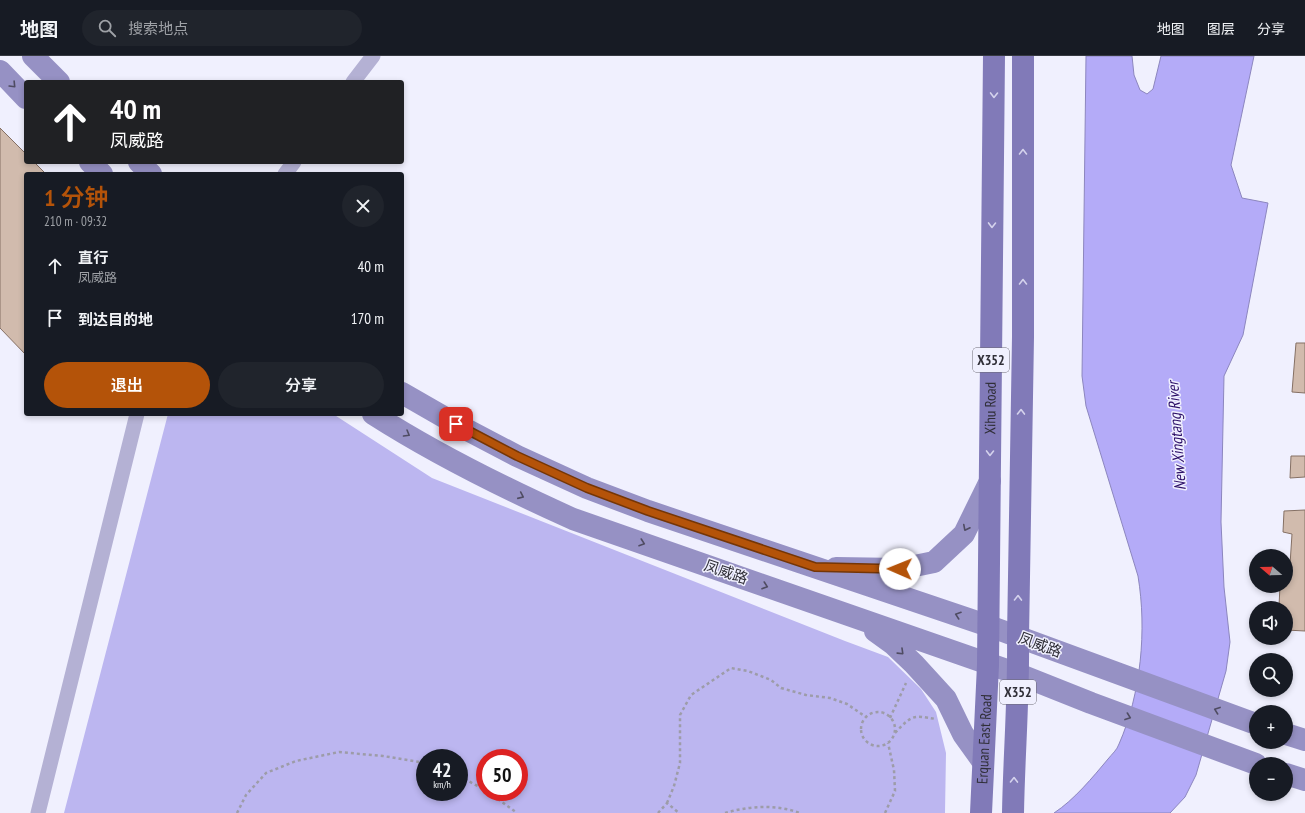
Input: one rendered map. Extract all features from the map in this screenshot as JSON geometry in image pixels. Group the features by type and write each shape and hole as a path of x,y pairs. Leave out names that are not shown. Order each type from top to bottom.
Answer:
{"main road":[{"path":"34,56 57,80"},
{"name":"Xihu Road","path":"988,665 994,56"},
{"name":"Xihu Road","path":"1018,637 1023,337 1023,56"},
{"path":"0,71 24,96"},
{"path":"92,164 100,172"},
{"path":"141,164 149,172"},
{"name":"凤威路","path":"404,394 456,424 517,456 587,488 648,511 989,626 1249,722"},
{"name":"凤威路","path":"376,416 454,462 516,494 573,519 988,665 1018,674 1091,703 1249,762"},
{"path":"815,567 900,569 934,562 964,534 990,481"},
{"path":"860,619 892,644 914,664 946,699 963,734 983,762"},
{"name":"Erquan East Road","path":"1013,813 1018,637"},
{"name":"Erquan East Road","path":"981,813 988,665"},
{"path":"1293,736 1305,740"},
{"path":"1293,776 1305,780"}],"street":[{"path":"355,80 373,56"},
{"path":"38,813 137,416"}],"path":[{"path":"890,718 902,694 914,664"},
{"path":"658,813 667,803 674,786 680,763 680,715 691,695 731,668 748,671 771,680 781,688 806,695 830,698 847,704 866,717"},
{"path":"895,733 893,722 890,718 886,714 876,712 866,717 861,727 863,738 867,743 877,747 888,743 906,721 916,716 958,723"},
{"path":"885,813 895,791 894,770 888,743"},
{"path":"237,813 246,795 266,773 296,761 339,752 383,756 416,762"},
{"path":"500,801 517,813"},
{"path":"667,803 679,813"},
{"path":"725,813 742,808 772,807 800,813"}],"shaded area":[{"path":"167,416 336,416 432,478 888,657 921,689 936,712 946,753 945,813 64,813"}],"water":[{"name":"New Xingtang River","path":"1086,56 1132,56 1134,75 1140,90 1147,94 1153,89 1161,56 1254,56 1231,165 1242,198 1268,203 1243,335 1224,376 1221,522 1224,587 1230,642 1226,671 1196,775 1185,797 1170,813 1054,813 1069,802 1083,788 1118,746 1127,725 1133,704 1142,640 1141,597 1138,576 1086,406 1082,376"}],"building":[{"path":"0,128 24,152 24,164 36,164 44,172 24,172 24,353 0,328"},
{"path":"1296,343 1305,343 1305,393 1292,392"},
{"path":"1291,456 1305,456 1305,477 1290,478"},
{"path":"1305,510 1305,631 1293,630 1293,601 1279,601 1280,593 1293,593 1293,549 1291,549 1292,534 1283,532 1284,511"}],"route":[{"path":"456,424 517,456 587,488 648,511 815,567 900,569"}]}
